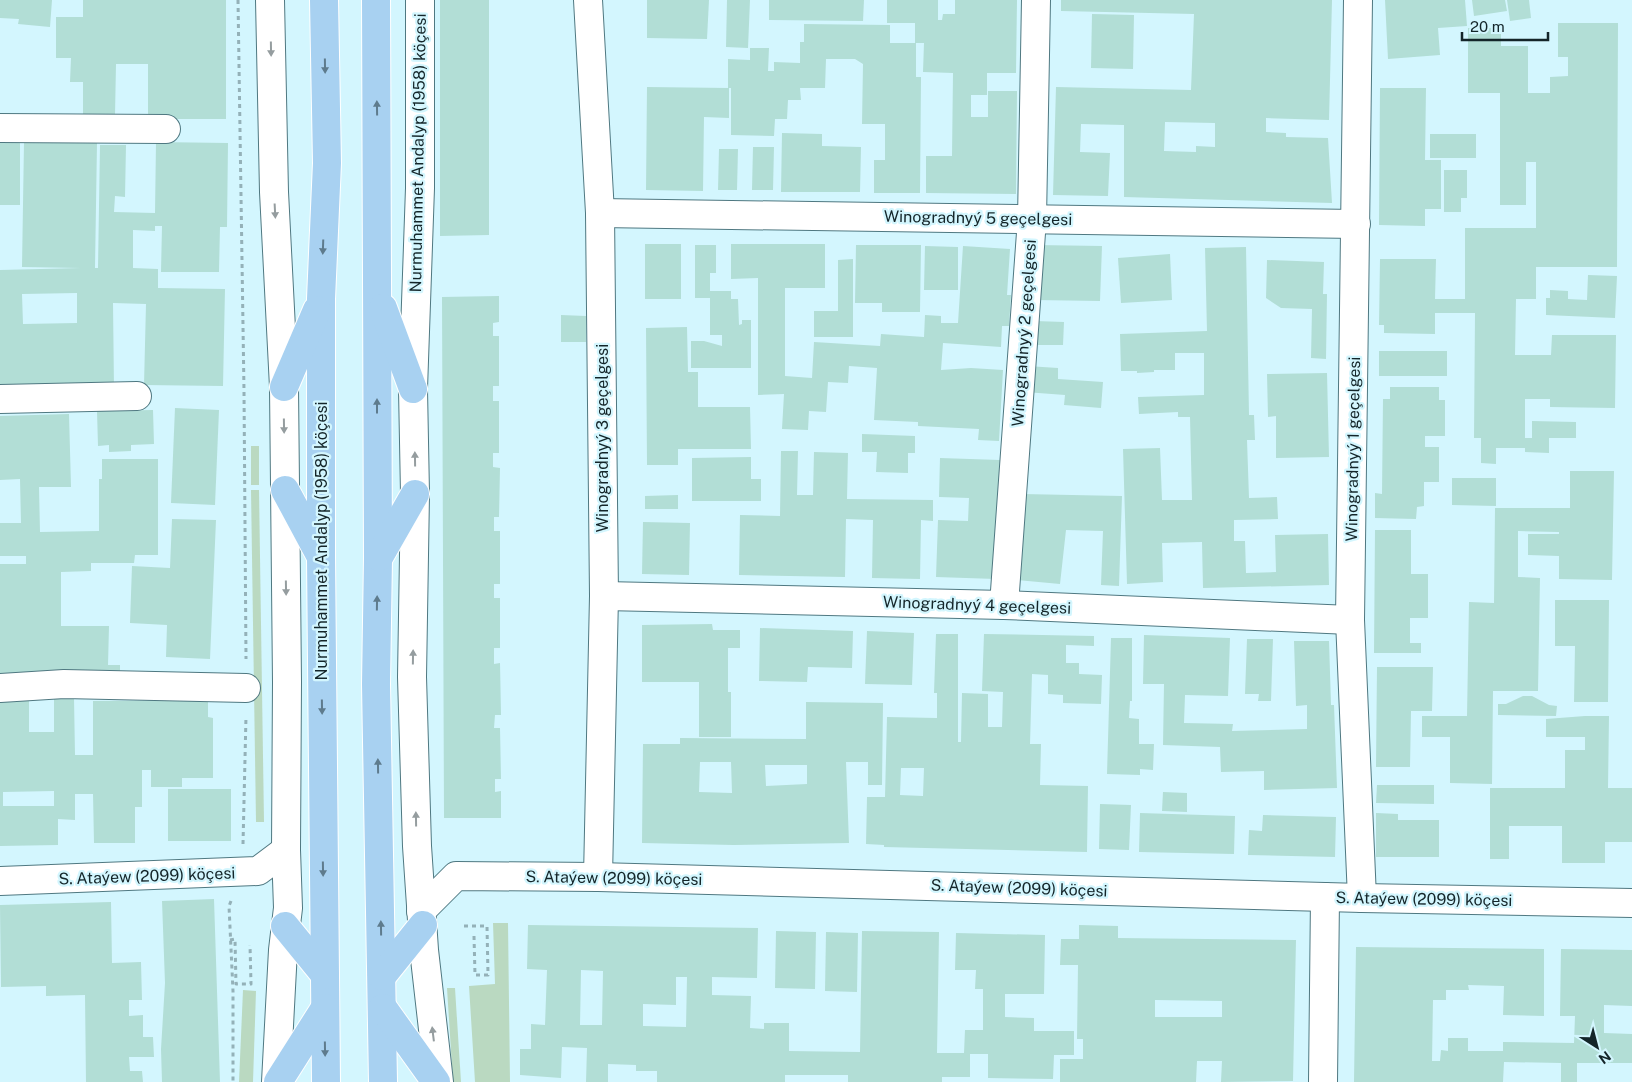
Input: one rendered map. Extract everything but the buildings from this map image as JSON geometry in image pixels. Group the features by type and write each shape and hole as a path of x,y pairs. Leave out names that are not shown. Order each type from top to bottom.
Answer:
{"main road":[{"name":"Nurmuhammet Andalyp (1958) köçesi","path":"324,0 327,163 321,299 321,557 326,1082"},
{"path":"376,0 378,558 376,684 383,1082"},
{"path":"377,291 413,388"},
{"path":"284,387 321,299"},
{"path":"285,490 321,557"},
{"path":"378,558 415,494"},
{"path":"286,917 324,975"},
{"path":"382,976 422,918"},
{"path":"277,1082 325,1008"},
{"path":"383,1008 437,1082"}],"street":[{"path":"270,0 274,192 284,387 287,682 286,917 282,950 277,1082"},
{"name":"Nurmuhammet Andalyp (1958) köçesi","path":"420,0 420,188 413,388 415,494 412,677 417,846 424,950 437,1082"},
{"name":"Winogradnyý 3 geçelgesi","path":"588,0 600,214 604,596 598,876"},
{"name":"Winogradnyý 2 geçelgesi","path":"1004,605 1032,218 1036,0"},
{"name":"Winogradnyý 1 geçelgesi","path":"1358,0 1350,620 1362,898"},
{"path":"0,128 166,129"},
{"name":"Winogradnyý 5 geçelgesi","path":"600,214 1032,218 1356,224"},
{"path":"0,399 137,396"},
{"name":"Winogradnyý 4 geçelgesi","path":"604,596 1004,605 1350,620"},
{"path":"0,688 64,684 246,688"},
{"path":"417,846 456,876 422,918"},
{"name":"S. Ataýew (2099) köçesi","path":"0,881 250,872 286,850"},
{"path":"250,872 286,917"},
{"name":"S. Ataýew (2099) köçesi","path":"456,876 598,876 1362,898 1632,903"},
{"path":"1324,1082 1325,897"}],"path":[{"path":"232,1082 233,991 229,906 250,872 238,0"},
{"path":"464,926 487,926 488,975 475,975 474,936"},
{"path":"230,940 235,940 236,984 251,984 250,945"}],"green space":[{"path":"251,446 259,446 259,485 251,485"},
{"path":"251,490 259,490 264,822 256,822"},
{"path":"493,923 508,923 510,1082 475,1082 469,986 495,984"},
{"path":"447,988 455,988 461,1082 453,1082"},
{"path":"243,990 256,991 253,1082 239,1082"}]}
